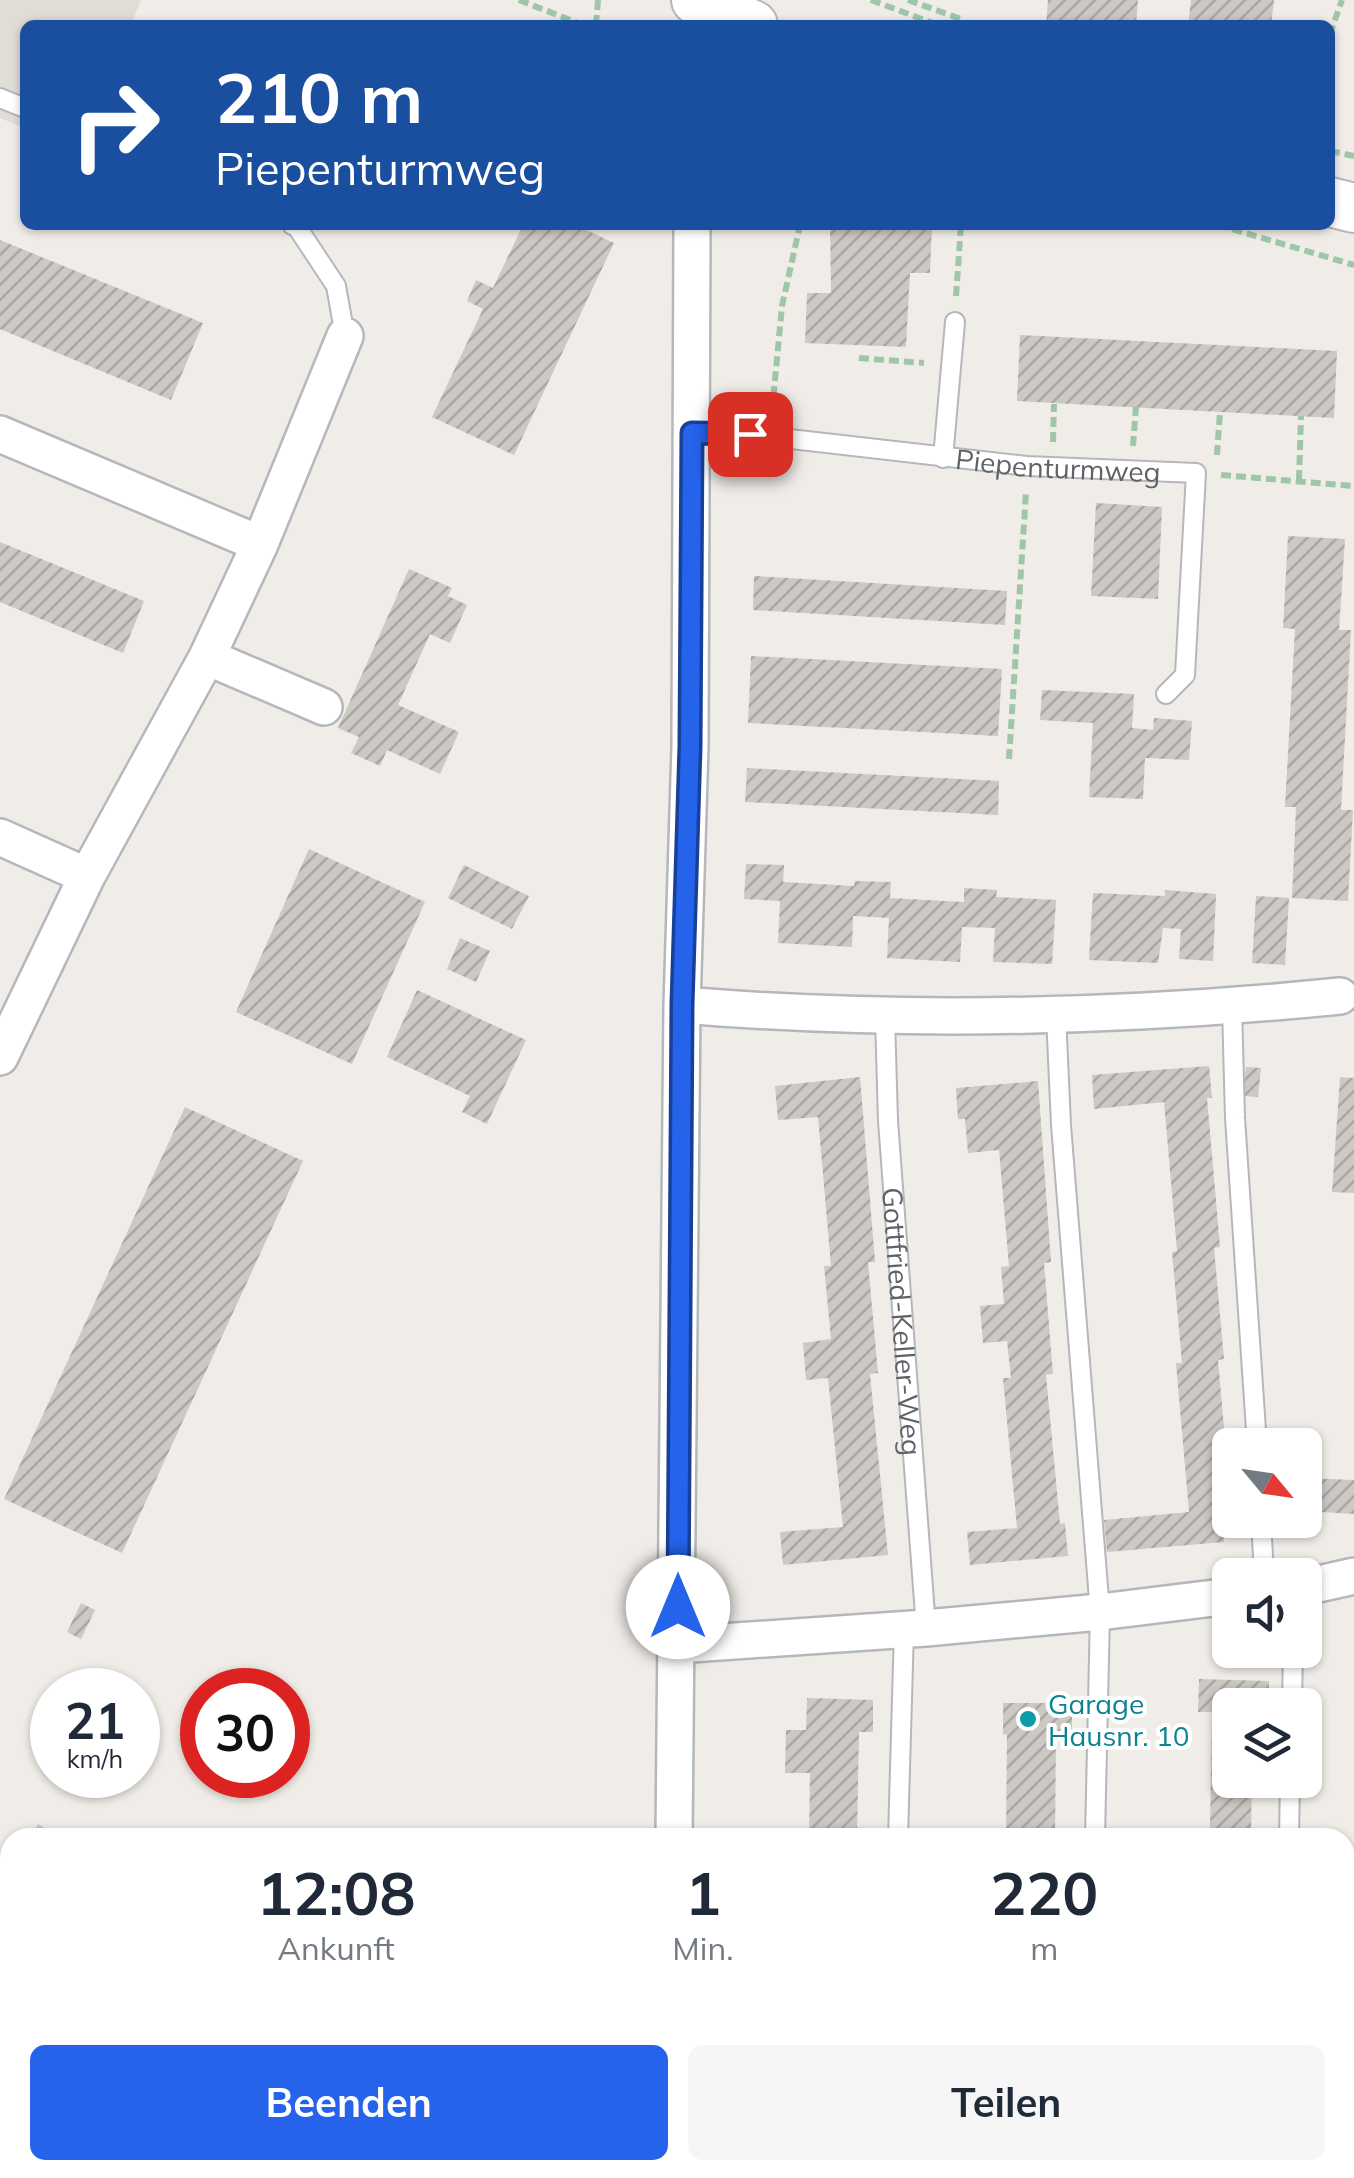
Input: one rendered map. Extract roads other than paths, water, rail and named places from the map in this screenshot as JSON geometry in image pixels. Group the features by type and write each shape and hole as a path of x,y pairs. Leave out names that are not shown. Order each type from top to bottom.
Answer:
{"main road":[{"path":"692,0 741,20"}],"street":[{"path":"674,1828 682,1004 690,746 692,230"},
{"path":"0,1057 88,876 207,657 260,544 346,336"},
{"path":"0,434 260,544"},
{"path":"207,657 324,707"},
{"path":"0,836 88,876"},
{"path":"682,1004 885,1017 1056,1015 1232,1007 1340,996"},
{"path":"1322,1584 1354,1576"},
{"path":"677,1645 1100,1612 1212,1598"}],"lane":[{"path":"298,230 336,286 346,336"},
{"path":"943,458 954,322"},
{"name":"Piepenturmweg","path":"692,433 770,437 1027,466 1196,473 1185,675 1166,694"},
{"path":"1232,1007 1235,1118 1256,1428"},
{"path":"1056,1015 1060,1125 1100,1612 1095,1828"},
{"name":"Gottfried-Keller-Weg","path":"885,1017 915,1628 899,1828"},
{"path":"1289,1828 1290,1798"}],"place":[{"name":"Garage Hausnr. 10","path":"1028,1719"}]}
